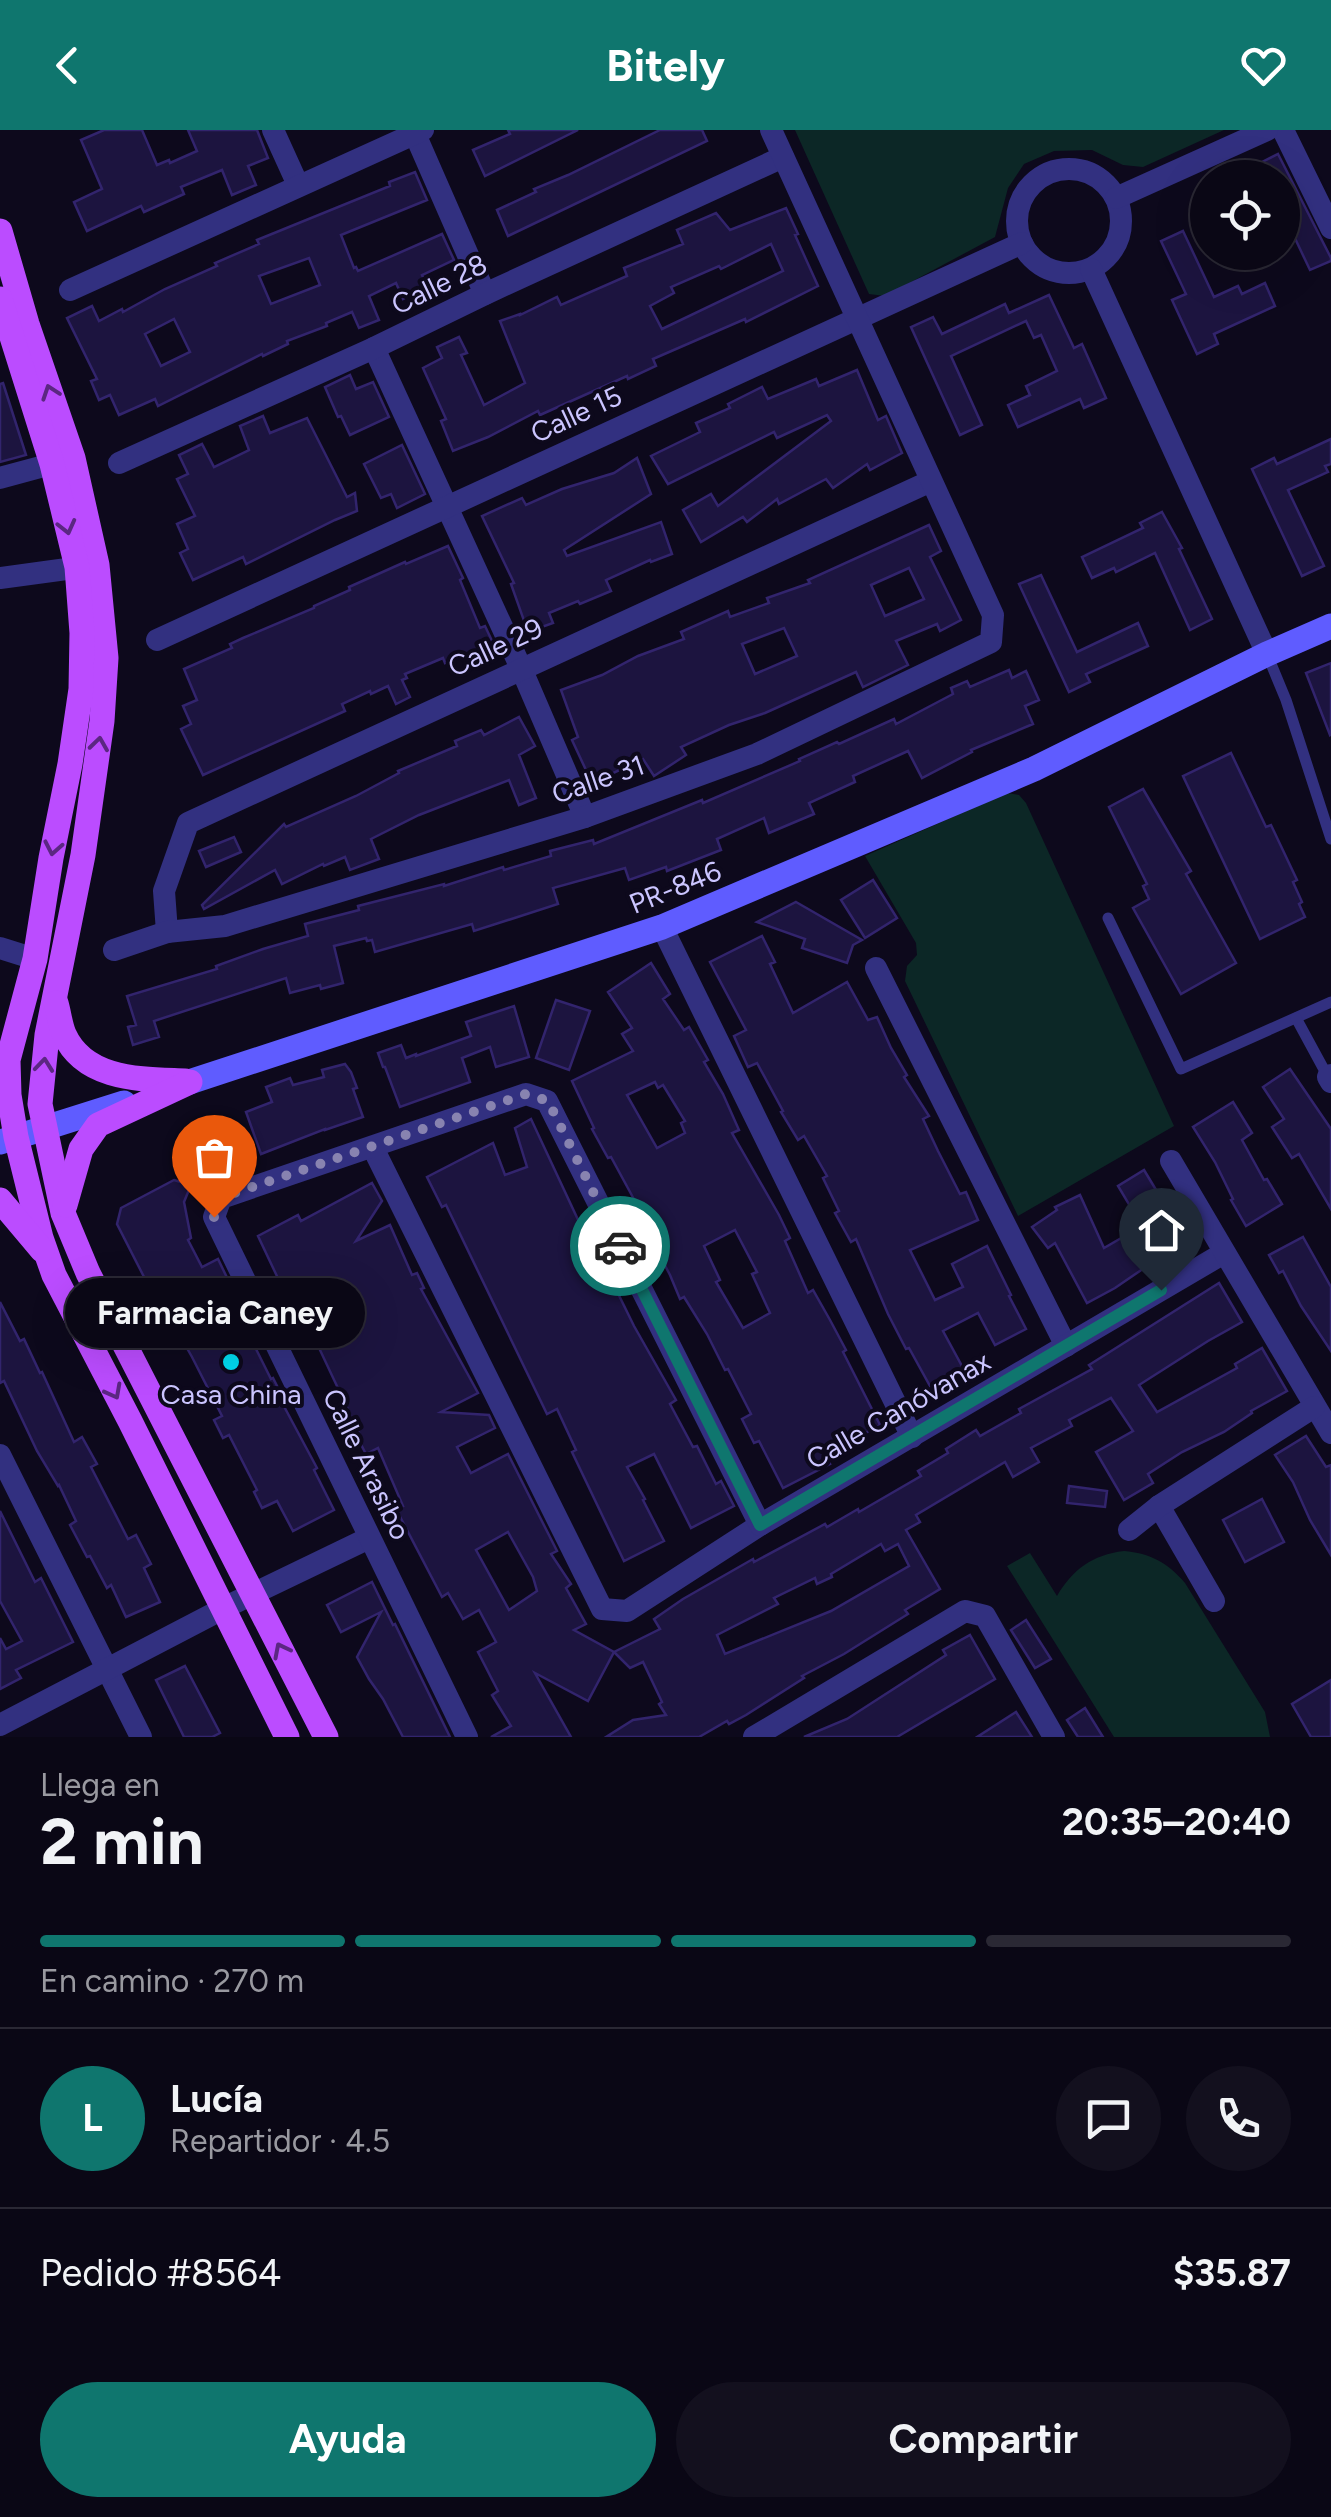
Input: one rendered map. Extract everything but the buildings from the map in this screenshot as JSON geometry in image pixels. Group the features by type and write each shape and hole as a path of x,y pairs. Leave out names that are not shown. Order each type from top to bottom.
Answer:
{"main road":[{"path":"0,231 6,295 27,324 106,658 102,720 83,855 47,1035 40,1104 44,1129 63,1213 88,1273 326,1737"},
{"path":"87,566 81,689 70,764 50,858 35,959 2,1066 8,1095 8,1140 48,1256 75,1319 287,1737"},
{"path":"54,995 64,1035 96,1068 120,1076 190,1082"},
{"path":"63,1213 81,1149 98,1124 190,1082"},
{"path":"0,1200 48,1256"}],"street":[{"path":"273,130 298,185"},
{"path":"771,130 931,481"},
{"path":"1116,198 1267,130"},
{"path":"1284,130 1331,228"},
{"path":"70,290 419,132 485,294"},
{"name":"Calle 28","path":"120,463 783,156"},
{"path":"1074,169 1091,174 1106,184 1116,198 1122,219 1119,239 1108,257 1092,270 1076,274 1044,268 1022,243 1017,226 1026,191 1056,170 1074,169"},
{"name":"Calle 15","path":"156,640 1022,243"},
{"path":"1092,270 1266,654"},
{"path":"374,348 521,668 584,817"},
{"path":"0,478 62,461"},
{"name":"Calle 31","path":"114,950 167,932 225,926 584,817 757,754 991,642 994,615 931,481"},
{"name":"Calle 29","path":"167,932 164,890 188,823 931,481"},
{"path":"0,578 87,566"},
{"name":"PR-846","path":"8,1140 662,927 1034,769 1331,626"},
{"path":"662,927 912,1437"},
{"path":"0,948 35,959"},
{"path":"876,968 1066,1346"},
{"path":"373,1148 526,1094 548,1101 760,1525"},
{"name":"Calle Canóvanax","path":"373,1148 602,1609 627,1611 760,1525 1224,1253"},
{"name":"Calle Arasibo","path":"373,1148 220,1198 214,1217 467,1737"},
{"path":"1172,1161 1331,1434"},
{"path":"1129,1530 1159,1506 1314,1407"},
{"path":"0,1454 142,1737"},
{"path":"1159,1506 1214,1602"},
{"path":"0,1725 369,1538"},
{"path":"754,1737 965,1611 984,1616 1054,1737"}],"lane":[{"path":"1266,654 1286,700 1331,839"},
{"path":"1108,918 1181,1068 1331,1002"},
{"path":"1296,1018 1330,1078"}],"green space":[{"path":"795,130 1224,130 1143,167 1123,165 1092,150 1054,151 1024,164 1008,188 995,237 885,296 869,294"},
{"path":"1007,793 1019,795 1026,803 1174,1126 1018,1216 905,981 907,966 917,955 916,943 865,856"},
{"path":"1124,1551 1158,1560 1185,1583 1265,1712 1270,1737 1114,1737 1007,1566 1030,1553 1057,1596 1084,1565"}],"way so far":[{"path":"214,1217 220,1198 526,1094 548,1101 620,1246"}],"place":[{"name":"Farmacia Caney","path":"214,1217"},
{"name":"Casa China","path":"231,1362"}],"route":[{"path":"620,1246 760,1525 1161,1290"}]}
